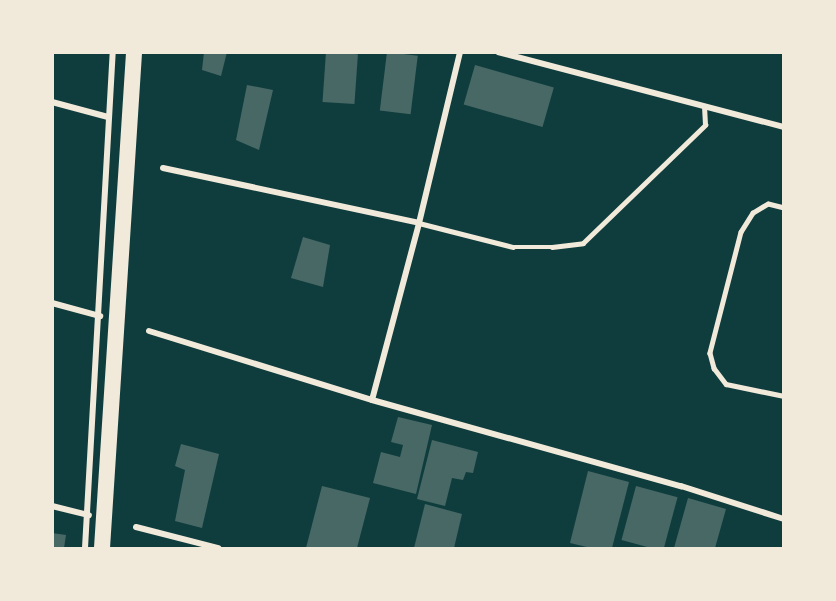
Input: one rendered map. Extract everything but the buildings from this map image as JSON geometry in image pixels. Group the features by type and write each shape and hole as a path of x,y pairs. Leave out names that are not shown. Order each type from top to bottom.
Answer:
{"highway":[{"path":"102,549 134,52"}],"street":[{"path":"85,549 89,515 113,52"},
{"path":"372,400 419,223 460,52"},
{"path":"498,52 783,127"},
{"path":"52,102 108,117"},
{"path":"163,168 419,223"},
{"path":"52,303 100,316"},
{"path":"149,331 372,400 681,486 783,519"},
{"path":"52,506 89,515"},
{"path":"136,527 218,549"}],"lane":[{"path":"419,223 513,247 552,247 583,243 705,125 704,107"},
{"path":"783,208 768,204 753,213 741,232 710,353 714,368 726,384 783,396"}]}
